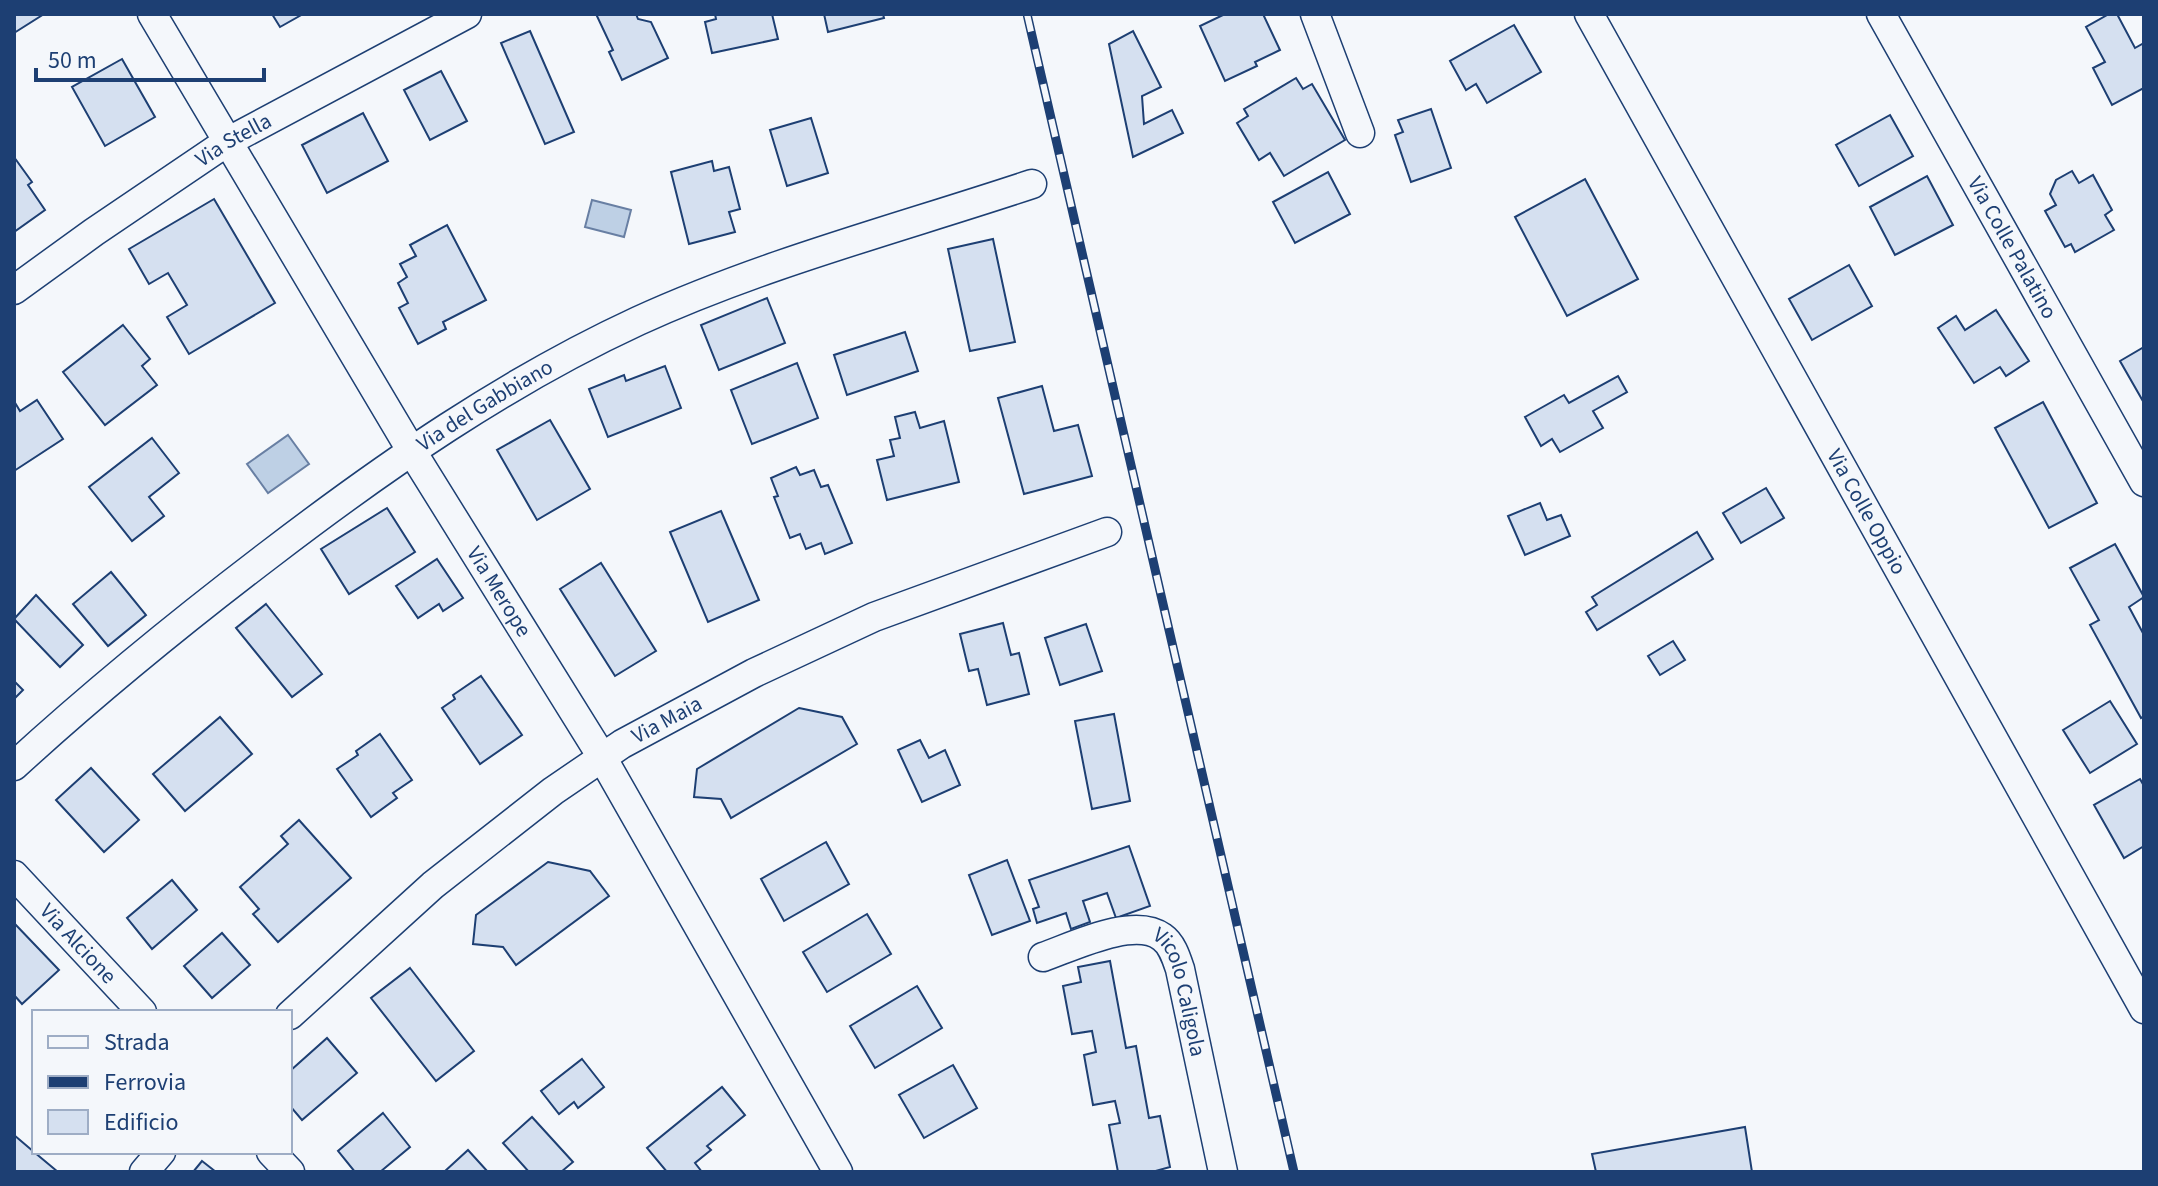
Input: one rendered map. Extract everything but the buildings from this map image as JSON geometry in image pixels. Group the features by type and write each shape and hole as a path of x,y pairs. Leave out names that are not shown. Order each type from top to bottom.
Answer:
{"street":[{"name":"Via Merope","path":"152,14 411,450 602,757 838,1172"},
{"name":"Via Stella","path":"14,290 227,142 467,14"},
{"path":"1315,14 1360,133"},
{"name":"Via Colle Oppio","path":"1589,14 2144,1009"},
{"name":"Via Colle Palatino","path":"1881,14 2144,482"},
{"name":"Via del Gabbiano","path":"14,766 115,676 286,541 411,450 578,350 678,304 833,246 1032,184"},
{"name":"Via Maia","path":"292,1013 433,885 546,796 602,757 674,714 832,635 915,600 1107,532"},
{"name":"Via Alcione","path":"14,875 140,1010"},
{"name":"Vicolo Caligola","path":"1043,957 1138,928 1150,931 1170,945 1180,969 1223,1172"},
{"path":"144,1172 159,1154"},
{"path":"273,1154 290,1172"}],"water":[{"path":"592,200 631,210 624,237 585,227"},
{"path":"288,435 309,464 268,493 247,464"}],"railway":[{"path":"1027,14 1294,1172"}]}
